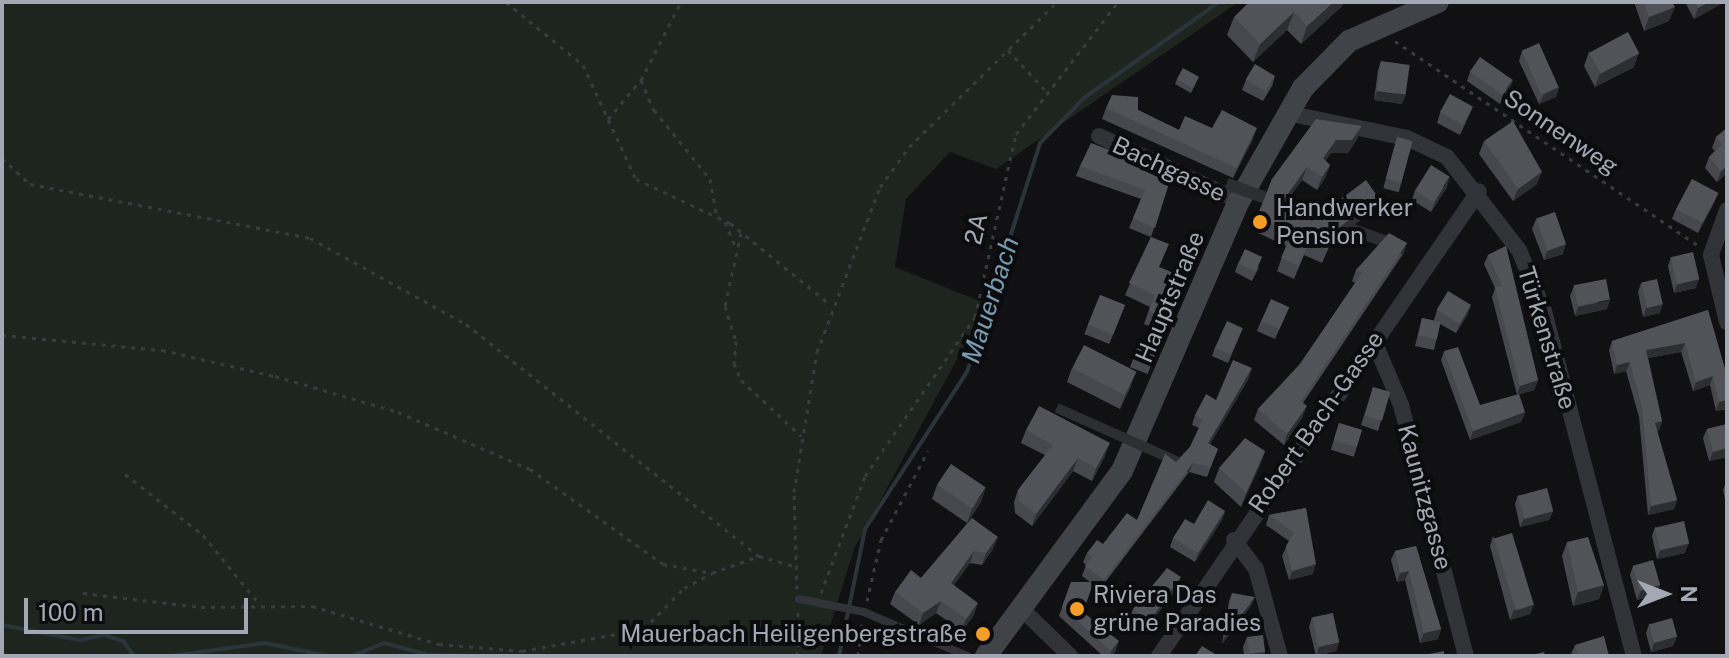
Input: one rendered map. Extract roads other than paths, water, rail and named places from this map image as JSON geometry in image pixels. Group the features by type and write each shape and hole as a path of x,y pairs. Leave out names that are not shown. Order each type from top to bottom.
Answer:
{"main road":[{"name":"Hauptstraße","path":"986,656 1122,471 1239,201 1287,113 1331,56 1375,27 1438,2"}],"street":[{"name":"Türkenstraße","path":"1287,113 1407,138 1447,157 1479,191 1519,250 1544,311 1634,656"},
{"name":"Bachgasse","path":"1099,136 1239,201"},
{"name":"Robert Bach-Gasse","path":"1159,656 1234,540 1479,191"},
{"path":"1727,210 1711,255 1727,322"},
{"name":"Kaunitzgasse","path":"1374,341 1401,405 1466,656"},
{"path":"1234,540 1256,569 1280,656"},
{"path":"1021,608 1070,656"}],"lane":[{"path":"799,599 834,603 864,612 967,656"}],"waterway":[{"name":"Mauerbach","path":"839,656 865,529 967,372 1040,143 1084,98 1219,2"},
{"path":"2,625 80,640 104,635 123,641 134,656"},
{"path":"171,656 265,643 328,656"},
{"path":"352,656 384,643 429,655 475,656"}],"place":[{"name":"Handwerker Pension","path":"1260,222"},
{"name":"Riviera Das grüne Paradies","path":"1077,609"},
{"name":"Mauerbach Heiligenbergstraße","path":"983,634"}]}
